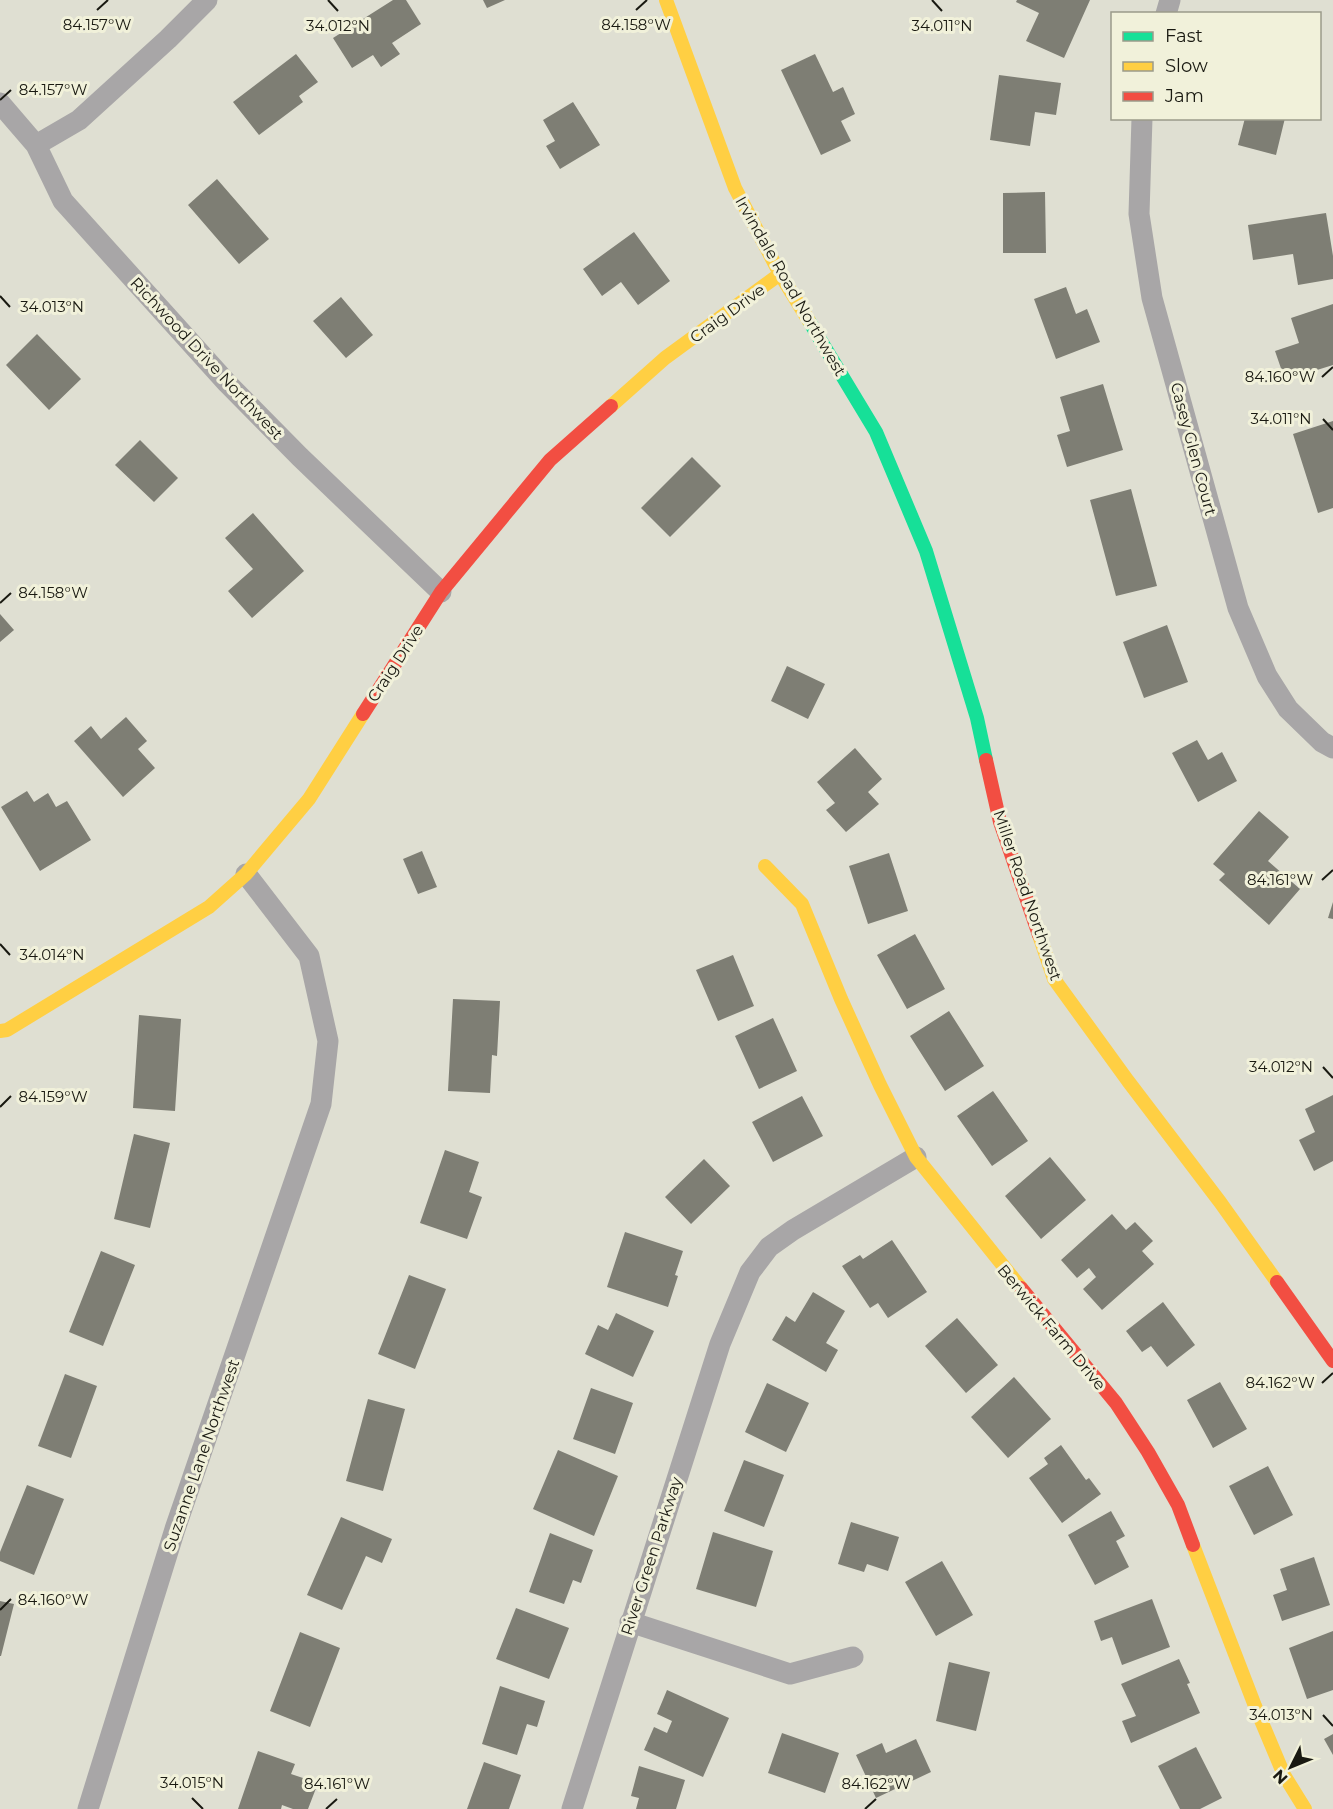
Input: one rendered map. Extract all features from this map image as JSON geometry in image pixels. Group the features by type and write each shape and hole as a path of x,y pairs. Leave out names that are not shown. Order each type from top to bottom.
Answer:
{"street":[{"path":"36,144 79,120 207,0"},
{"name":"Irvindale Road Northwest","path":"666,0 735,188 780,274 876,432"},
{"name":"Richwood Drive Northwest","path":"0,103 36,144 63,201 227,383 300,457 441,592"},
{"name":"Casey Glen Court","path":"1142,120 1139,214 1152,298 1238,608 1267,676 1288,709 1322,742 1333,748"},
{"name":"Craig Drive","path":"0,1031 7,1030 209,907 246,874 309,799 441,592 550,460 665,358 780,274"},
{"name":"Miller Road Northwest","path":"876,432 926,551 977,718 1000,822 1054,978 1128,1081 1220,1202 1333,1361"},
{"name":"Berwick Farm Drive","path":"765,866 802,904 841,999 916,1157 1038,1310 1116,1403 1148,1452 1178,1505 1255,1706 1284,1775 1305,1809"},
{"name":"Suzanne Lane Northwest","path":"88,1809 175,1528 321,1104 328,1041 309,956 246,874"},
{"name":"River Green Parkway","path":"572,1809 716,1354 750,1272 769,1247 916,1157"},
{"path":"630,1622 790,1674 853,1657"}],"building":[{"path":"393,0 406,0 421,24 392,43 400,54 381,67 373,55 352,68 333,38"},
{"path":"483,0 505,0 487,8"},
{"path":"1017,0 1090,0 1064,58 1026,41 1039,13 1016,2"},
{"path":"296,54 318,82 299,96 303,102 259,135 233,102"},
{"path":"815,54 833,92 843,87 855,114 841,121 851,141 821,155 781,70"},
{"path":"999,75 1061,83 1056,115 1035,112 1030,146 990,140"},
{"path":"573,102 600,145 560,169 546,146 555,141 543,120"},
{"path":"1244,120 1285,120 1276,155 1238,145"},
{"path":"217,179 269,239 239,264 188,205"},
{"path":"1045,192 1046,253 1003,253 1003,193"},
{"path":"1326,213 1333,256 1333,279 1298,285 1293,254 1253,260 1248,225"},
{"path":"634,232 670,281 638,305 621,282 602,296 583,269"},
{"path":"1066,287 1076,314 1087,309 1100,342 1056,359 1034,299"},
{"path":"341,297 373,335 346,358 313,321"},
{"path":"1333,304 1333,365 1285,380 1275,351 1299,343 1291,318"},
{"path":"37,334 81,379 49,410 6,365"},
{"path":"1103,384 1123,450 1067,467 1057,435 1070,431 1060,397"},
{"path":"1333,421 1333,508 1318,513 1293,434"},
{"path":"140,440 178,478 154,502 115,465"},
{"path":"692,457 721,486 670,537 641,508"},
{"path":"1131,489 1157,586 1116,596 1090,500"},
{"path":"253,513 304,571 252,618 228,591 253,569 225,538"},
{"path":"0,614 14,630 0,642"},
{"path":"1167,625 1188,682 1144,698 1123,642"},
{"path":"787,666 825,684 808,719 771,701"},
{"path":"126,717 147,741 138,749 155,768 123,797 74,741 91,726 101,739"},
{"path":"1197,740 1208,760 1222,752 1237,781 1198,802 1172,753"},
{"path":"855,748 882,779 868,792 879,804 846,832 826,810 835,803 817,782"},
{"path":"27,791 34,802 48,793 56,807 67,801 91,840 40,871 1,807"},
{"path":"1259,811 1289,837 1268,861 1300,889 1269,925 1219,880 1225,874 1213,864"},
{"path":"422,851 437,887 418,894 403,859"},
{"path":"889,853 908,911 868,924 849,866"},
{"path":"1333,902 1333,919 1328,918"},
{"path":"915,934 945,989 907,1009 877,955"},
{"path":"733,955 754,1006 718,1021 696,970"},
{"path":"453,999 500,1001 497,1056 492,1055 490,1093 448,1091"},
{"path":"949,1011 984,1066 945,1091 910,1036"},
{"path":"139,1015 181,1019 175,1111 133,1108"},
{"path":"773,1018 797,1071 759,1089 735,1036"},
{"path":"993,1091 1028,1141 992,1166 957,1116"},
{"path":"1333,1095 1333,1161 1314,1171 1299,1140 1315,1132 1305,1109"},
{"path":"802,1096 823,1136 773,1162 752,1122"},
{"path":"134,1134 170,1143 150,1228 114,1219"},
{"path":"445,1150 479,1162 469,1192 482,1197 467,1239 420,1223"},
{"path":"1050,1157 1086,1200 1041,1239 1005,1196"},
{"path":"704,1159 730,1186 691,1224 665,1197"},
{"path":"1112,1214 1126,1230 1135,1222 1153,1241 1142,1251 1154,1264 1102,1310 1083,1289 1096,1277 1089,1268 1077,1278 1061,1260"},
{"path":"625,1232 683,1251 668,1307 607,1287"},
{"path":"892,1240 927,1292 888,1318 878,1303 870,1308 842,1266 860,1255 863,1259"},
{"path":"101,1251 135,1265 103,1346 69,1332"},
{"path":"409,1275 446,1289 415,1369 378,1354"},
{"path":"813,1292 845,1311 826,1343 838,1350 826,1372 772,1340 786,1316 795,1322"},
{"path":"1163,1302 1195,1345 1167,1367 1151,1346 1142,1352 1126,1331"},
{"path":"616,1313 654,1331 633,1377 585,1354 598,1325 608,1330"},
{"path":"957,1318 998,1365 966,1393 925,1346"},
{"path":"65,1374 97,1386 71,1458 38,1446"},
{"path":"1014,1377 1051,1419 1008,1458 971,1417"},
{"path":"1220,1382 1247,1429 1213,1448 1187,1400"},
{"path":"767,1383 809,1403 786,1452 745,1432"},
{"path":"591,1388 633,1403 615,1454 573,1439"},
{"path":"368,1399 405,1409 383,1491 346,1481"},
{"path":"1061,1445 1086,1480 1089,1478 1101,1494 1062,1523 1029,1478 1048,1464 1044,1458"},
{"path":"558,1450 618,1476 594,1536 533,1509"},
{"path":"744,1460 784,1475 764,1527 724,1511"},
{"path":"1268,1466 1293,1515 1254,1535 1229,1486"},
{"path":"27,1485 64,1499 34,1575 0,1561 0,1552"},
{"path":"1111,1511 1125,1536 1116,1541 1129,1567 1095,1585 1068,1535"},
{"path":"341,1517 392,1539 382,1563 366,1556 342,1610 307,1595"},
{"path":"851,1522 899,1537 888,1571 867,1564 864,1572 838,1564"},
{"path":"713,1532 773,1551 756,1607 696,1589"},
{"path":"550,1533 593,1550 581,1583 573,1580 564,1604 529,1592"},
{"path":"1314,1557 1330,1605 1282,1621 1273,1595 1287,1590 1280,1569"},
{"path":"942,1561 973,1615 936,1636 905,1582"},
{"path":"1152,1599 1170,1647 1122,1665 1112,1637 1101,1641 1094,1621"},
{"path":"0,1601 14,1604 1,1656 0,1656"},
{"path":"516,1608 569,1628 549,1679 496,1659"},
{"path":"1333,1631 1333,1690 1307,1699 1289,1648"},
{"path":"300,1632 340,1648 310,1727 270,1711"},
{"path":"1179,1659 1200,1713 1131,1743 1122,1721 1136,1716 1121,1684"},
{"path":"949,1662 990,1672 976,1731 936,1721"},
{"path":"500,1686 545,1701 537,1727 527,1724 517,1755 482,1744"},
{"path":"667,1690 729,1718 703,1777 644,1750 654,1727 667,1733 672,1721 657,1714"},
{"path":"782,1733 839,1753 825,1793 768,1773"},
{"path":"1333,1734 1333,1755 1324,1739"},
{"path":"916,1739 931,1772 876,1798 856,1755 882,1743 886,1753"},
{"path":"1196,1747 1222,1798 1200,1809 1180,1809 1158,1766"},
{"path":"258,1751 295,1764 291,1774 318,1783 308,1809 293,1809 282,1805 281,1809 238,1809"},
{"path":"484,1762 521,1775 509,1809 467,1809"},
{"path":"639,1766 685,1780 676,1809 636,1809 639,1798 631,1796"}],"traffic: fast":[{"path":"809,321 876,432 926,551 977,718 986,760"}],"traffic: slow":[{"path":"666,0 735,188 780,274 809,321"},
{"path":"611,406 665,358 780,274"},
{"path":"0,1031 7,1030 209,907 246,874 309,799 363,714"},
{"path":"765,866 802,904 841,999 916,1157 1021,1288"},
{"path":"1039,935 1054,979 1277,1282"},
{"path":"1193,1545 1284,1775 1305,1809"}],"traffic: jam":[{"path":"363,714 441,592 550,460 611,406"},
{"path":"986,760 1000,822 1039,935"},
{"path":"1277,1282 1333,1361"},
{"path":"1021,1288 1116,1403 1148,1452 1178,1505 1193,1545"}]}
